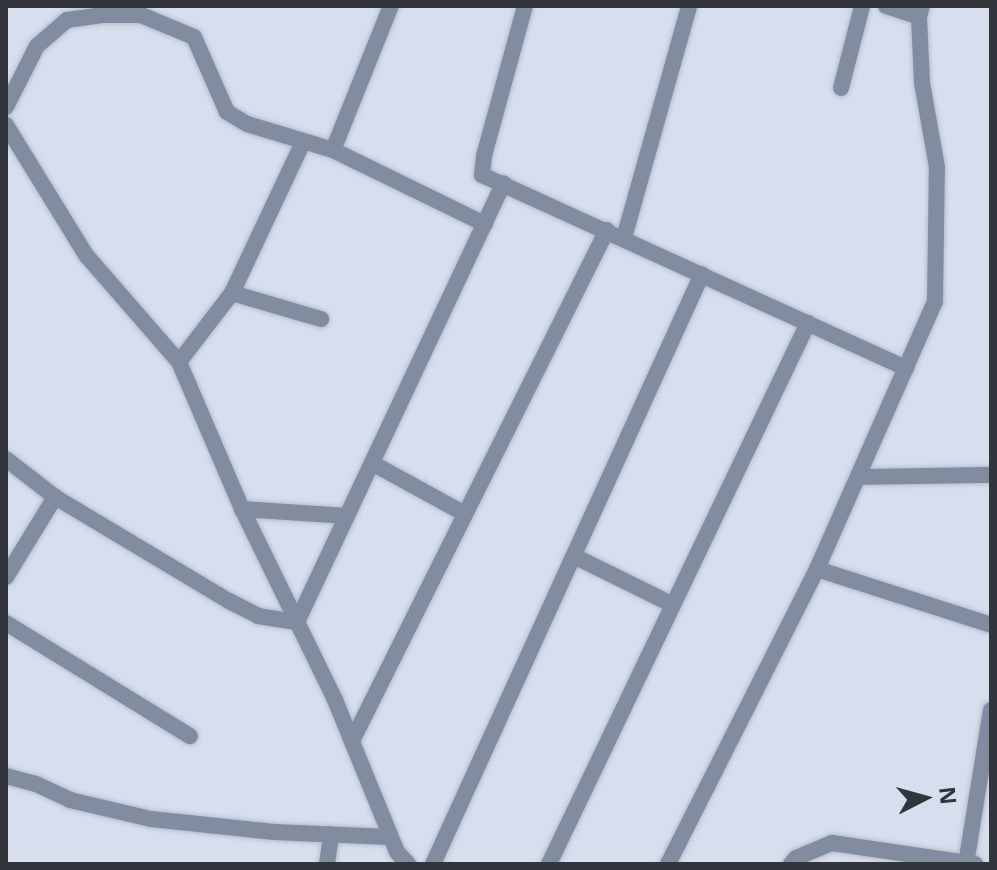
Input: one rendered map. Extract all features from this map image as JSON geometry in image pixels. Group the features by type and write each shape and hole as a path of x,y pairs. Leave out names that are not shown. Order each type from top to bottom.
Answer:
{"street":[{"path":"333,150 391,6"},
{"path":"525,6 484,156 482,175 906,368"},
{"path":"624,238 689,6"},
{"path":"841,88 862,6"},
{"path":"668,864 817,569 935,302 937,167 922,83 920,11 886,6"},
{"path":"6,107 37,46 67,20 104,15 141,15 194,37 227,112 247,124 333,150 485,224"},
{"path":"6,125 86,255 179,362 242,509 352,741 390,837 397,852 408,864"},
{"path":"179,362 232,293 303,142"},
{"path":"297,622 504,183"},
{"path":"352,741 607,230"},
{"path":"433,864 702,274"},
{"path":"232,293 321,319"},
{"path":"549,864 808,323"},
{"path":"6,459 55,497 258,616 297,622"},
{"path":"372,463 465,514"},
{"path":"858,477 991,475"},
{"path":"6,577 55,497"},
{"path":"242,509 347,516"},
{"path":"574,556 673,605"},
{"path":"817,569 991,625"},
{"path":"6,623 190,736"},
{"path":"791,864 832,843 969,864 991,710"},
{"path":"6,776 36,784 70,800 151,819 390,837"},
{"path":"327,864 331,834"}]}
